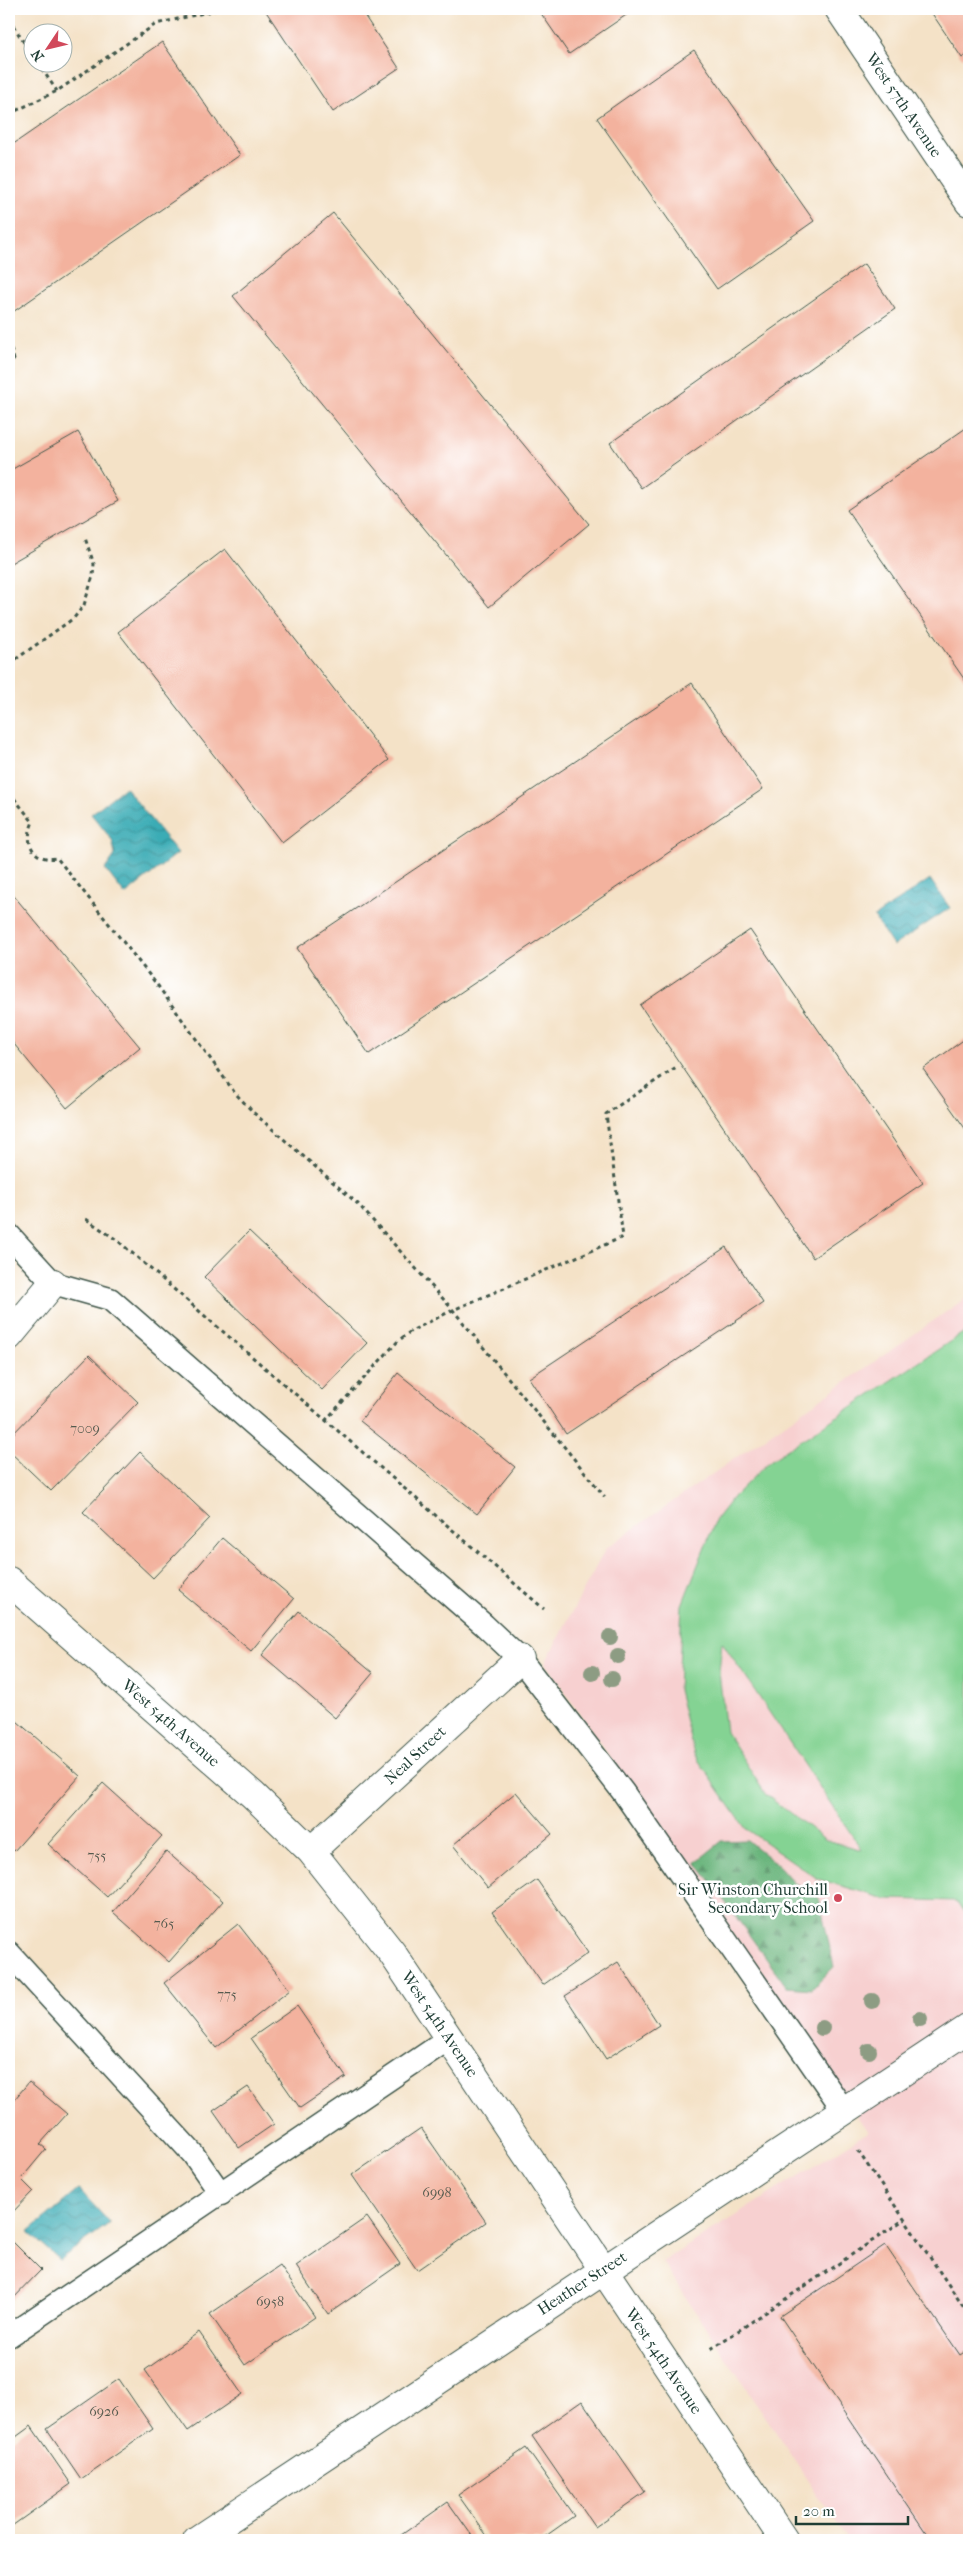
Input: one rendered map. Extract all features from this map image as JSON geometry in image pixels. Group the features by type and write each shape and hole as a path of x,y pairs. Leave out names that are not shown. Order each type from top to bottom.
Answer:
{"street":[{"name":"West 57th Avenue","path":"839,9 969,202"},
{"path":"9,1336 53,1283"},
{"name":"West 54th Avenue","path":"9,1581 253,1795 311,1851 392,1952 782,2539"},
{"name":"Neal Street","path":"311,1851 520,1659"},
{"name":"Heather Street","path":"197,2540 969,2028"}],"lane":[{"path":"9,1235 53,1283 110,1299 469,1612 520,1659 624,1792 844,2112"},
{"path":"9,1953 193,2154 221,2194"},
{"path":"9,2336 450,2038"}],"path":[{"path":"9,114 56,91 156,24 221,9"},
{"path":"9,19 22,39"},
{"path":"44,72 56,91"},
{"path":"9,341 15,364"},
{"path":"9,664 74,618 84,605 93,576 94,564 85,538"},
{"path":"9,792 33,822 28,833 29,843 34,852 48,860 58,858 158,986 235,1093 255,1114 358,1204 453,1310 605,1496"},
{"path":"326,1422 398,1341 411,1331 453,1310 623,1237 606,1114 678,1066"},
{"path":"86,1219 117,1240 544,1609"},
{"path":"858,2150 969,2315"},
{"path":"711,2349 904,2219"},
{"path":"966,2311 969,2305"}],"shaded area":[{"name":"Sir Winston Churchill Secondary School","path":"969,1296 969,2540 848,2540 662,2262 868,2132 545,1663 606,1548"}],"green space":[{"path":"969,1329 969,1919 956,1901 886,1899 818,1879 746,1829 694,1754 678,1690 682,1605 716,1519 734,1496 770,1461","holes":["722,1642 862,1850 826,1840 766,1795 726,1732 719,1672"]},
{"path":"747,1840 779,1866 795,1884 819,1898 834,1967 812,1989 787,1987 696,1862 722,1841"}],"water":[{"path":"125,787 178,853 125,895 105,869 115,855 112,840 91,814"},
{"path":"930,879 950,908 893,946 874,917"},
{"path":"79,2189 110,2223 59,2260 28,2232"}],"building":[{"path":"360,9 399,68 333,112 265,10"},
{"path":"538,9 635,9 569,54"},
{"path":"929,9 969,9 969,53 962,58"},
{"path":"162,42 240,155 10,314 9,147"},
{"path":"694,50 814,221 717,289 597,118"},
{"path":"333,213 589,524 489,607 233,296"},
{"path":"864,264 895,309 641,488 610,443"},
{"path":"966,428 969,433 969,686 847,510"},
{"path":"78,432 118,501 9,564 9,471"},
{"path":"225,549 389,760 282,843 118,632"},
{"path":"692,683 763,789 369,1054 297,948"},
{"path":"9,890 140,1047 67,1108 9,1038"},
{"path":"750,930 923,1183 813,1258 640,1005"},
{"path":"969,1036 969,1134 923,1069"},
{"path":"249,1231 367,1343 322,1390 204,1277"},
{"path":"726,1247 763,1303 566,1434 529,1378"},
{"path":"89,1355 138,1402 51,1491 9,1451 9,1438"},
{"path":"398,1373 515,1467 477,1514 360,1421"},
{"path":"140,1452 210,1518 153,1578 83,1512"},
{"path":"222,1538 294,1599 251,1651 178,1590"},
{"path":"299,1611 373,1673 335,1718 262,1655"},
{"path":"10,1715 80,1776 14,1851 9,1846"},
{"path":"103,1783 162,1836 107,1897 48,1844"},
{"path":"516,1792 552,1834 488,1888 453,1845"},
{"path":"166,1851 223,1901 169,1962 113,1912"},
{"path":"537,1880 588,1953 543,1985 492,1912"},
{"path":"238,1924 290,1990 216,2048 164,1983"},
{"path":"618,1962 659,2025 606,2059 565,1996"},
{"path":"297,2006 346,2077 300,2108 251,2038"},
{"path":"29,2082 67,2114 40,2144 46,2149 21,2179 33,2191 9,2216 9,2106"},
{"path":"248,2087 274,2124 239,2148 213,2111"},
{"path":"421,2128 486,2222 417,2270 352,2175"},
{"path":"367,2217 400,2264 328,2314 296,2266"},
{"path":"9,2238 41,2270 9,2303"},
{"path":"885,2245 960,2355 969,2349 969,2540 931,2540 780,2316"},
{"path":"280,2266 315,2317 245,2365 210,2314"},
{"path":"199,2332 242,2394 188,2431 145,2370"},
{"path":"119,2379 153,2429 81,2479 47,2429"},
{"path":"582,2401 645,2492 595,2527 532,2436"},
{"path":"31,2426 71,2484 9,2528 9,2442"},
{"path":"526,2448 574,2516 540,2540 490,2540 458,2495"},
{"path":"448,2502 475,2540 394,2540"}],"place":[{"name":"Sir Winston Churchill Secondary School","path":"838,1898"}]}
